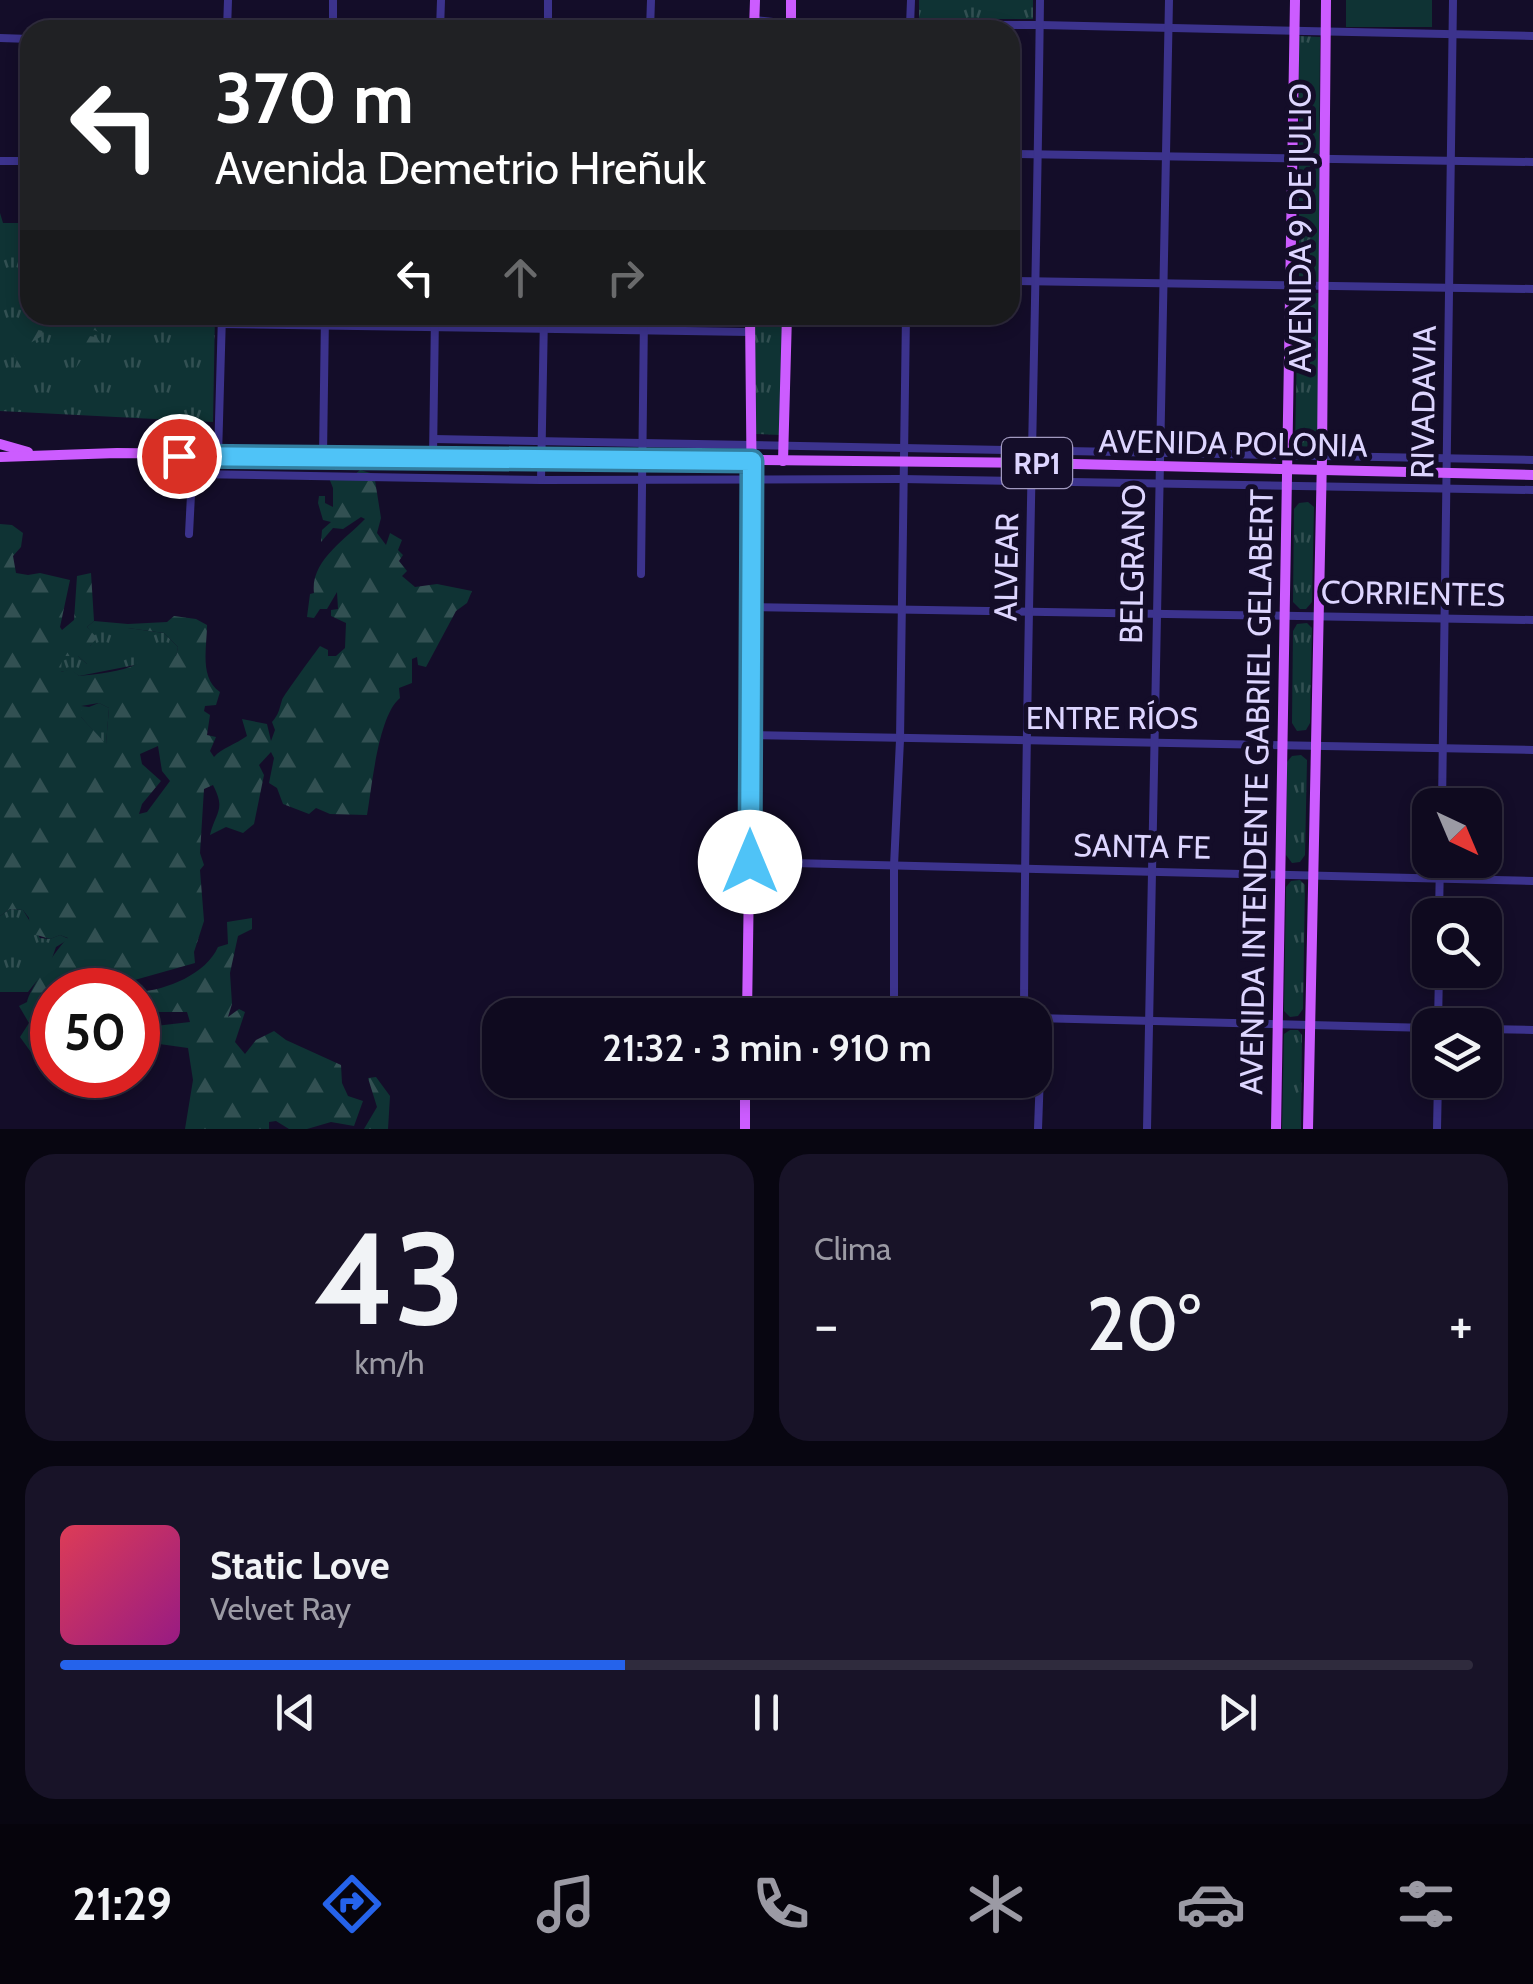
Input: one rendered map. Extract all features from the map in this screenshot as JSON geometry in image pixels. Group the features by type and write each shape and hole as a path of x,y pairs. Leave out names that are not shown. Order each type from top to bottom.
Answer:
{"main road":[{"name":"AVENIDA 9 DE JULIO","path":"1287,463 1295,0"},
{"name":"AVENIDA 9 DE JULIO","path":"1322,457 1326,0"},
{"path":"746,998 753,606 750,325"},
{"path":"782,461 787,325"},
{"name":"RP1","path":"0,444 34,455 752,461"},
{"path":"0,456 34,455"},
{"name":"AVENIDA POLONIA","path":"752,461 902,462 1032,457 1158,466 1287,463 1321,471 1533,475"},
{"name":"AVENIDA INTENDENTE GABRIEL GELABERT","path":"1308,1129 1322,457"},
{"name":"AVENIDA INTENDENTE GABRIEL GELABERT","path":"1276,1129 1287,463"},
{"path":"745,1129 746,1098"}],"street":[{"name":"ALVEAR","path":"1024,998 1025,742 1040,0"},
{"name":"BELGRANO","path":"1146,1129 1170,0"},
{"name":"RIVADAVIA","path":"1443,788 1454,0"},
{"path":"1020,25 1533,36"},
{"path":"1020,154 1533,162"},
{"path":"1020,281 1533,289"},
{"path":"218,456 222,325"},
{"path":"310,325 750,332"},
{"path":"433,457 435,325"},
{"path":"541,480 543,325"},
{"path":"641,574 644,325"},
{"path":"891,998 900,740 906,325"},
{"path":"323,456 325,326"},
{"name":"AVENIDA POLONIA","path":"434,439 903,447 1032,457 1159,452 1287,463 1322,457 1533,460"},
{"path":"189,534 193,455"},
{"path":"192,474 1533,490"},
{"name":"CORRIENTES","path":"753,606 1533,620"},
{"name":"ENTRE RÍOS","path":"752,735 1533,750"},
{"name":"SANTA FE","path":"750,862 1533,881"},
{"path":"1439,879 1439,898"},
{"path":"1052,1018 1412,1028"},
{"path":"1502,1029 1533,1030"},
{"path":"1038,1098 1038,1129"},
{"path":"1437,1129 1438,1098"}],"green space":[{"path":"919,0 1033,0 1033,19 919,19"},
{"path":"1346,0 1432,0 1432,27 1346,27"},
{"path":"1299,36 1320,37 1319,155 1299,155"},
{"path":"1299,164 1321,164 1319,282 1299,281"},
{"path":"0,213 3,223 20,223 20,325 215,325 213,422 0,411"},
{"path":"1298,293 1319,293 1318,447 1295,446"},
{"path":"29,325 27,328 32,333 34,329 43,331 42,336 22,348 18,374 14,370 17,359 13,342 18,326"},
{"path":"76,325 118,325 106,335 90,332 89,336 96,337 101,344 102,352 98,362 86,364 79,372 76,368 83,357 76,355 74,348 81,342 75,339"},
{"path":"755,325 783,325 780,435 755,434"},
{"path":"360,470 374,474 381,518 377,533 386,545 390,533 402,540 398,550 403,555 399,561 407,571 402,576 415,587 437,584 472,591 467,603 456,611 426,667 418,665 417,657 412,659 412,683 399,688 400,698 392,707 381,736 367,815 330,814 316,808 309,814 283,804 277,788 269,783 274,758 271,752 259,765 264,775 254,824 243,833 226,827 210,835 219,800 213,785 204,789 200,853 204,865 200,870 204,921 194,952 195,963 160,973 160,968 45,968 68,938 60,935 50,939 30,933 29,918 23,910 10,909 0,916 0,524 12,525 23,533 21,547 13,556 16,573 40,573 70,580 62,630 74,620 77,576 91,573 94,621 87,627 97,638 90,646 93,664 78,656 62,656 61,672 71,669 79,676 101,673 137,664 138,656 154,653 157,660 176,656 178,647 164,633 128,628 128,624 167,622 174,616 207,625 207,670 220,692 216,705 205,706 204,711 210,715 207,735 216,737 210,751 214,757 247,736 242,719 267,724 271,741 275,730 272,722 282,700 320,646 328,650 328,656 336,656 345,648 346,623 331,616 331,610 338,609 337,592 327,609 320,609 314,618 307,617 310,594 314,593 314,581 323,561 365,519 361,517 343,529 333,528 321,542 322,530 331,522 323,520 319,496 325,496 325,503 333,507 329,478 332,473 353,476","holes":["99,703 109,708 106,744 81,717 81,706","158,746 162,771 170,781 147,812 139,814 142,804 161,781 142,764 140,754"]},
{"path":"1308,502 1314,507 1312,602 1306,609 1300,609 1293,602 1294,509 1299,503"},
{"path":"94,621 164,633 178,647 176,657 79,676 71,670 60,672 61,656 78,656 87,664 90,646 96,638 87,627"},
{"path":"1307,623 1312,628 1310,723 1306,730 1297,731 1292,723 1293,631 1297,624"},
{"path":"99,703 109,708 106,745 81,717 81,706"},
{"path":"1301,755 1307,760 1305,855 1300,862 1292,863 1286,855 1287,762 1292,756"},
{"path":"1300,880 1305,885 1303,1009 1298,1016 1290,1017 1284,1011 1286,887 1291,881"},
{"path":"10,909 23,910 40,938 60,935 69,939 56,947 47,968 30,968 28,992 0,992 0,916"},
{"path":"252,918 252,929 238,936 230,973 232,1004 228,1017 239,1009 245,1012 235,1042 245,1054 256,1040 274,1031 341,1065 348,1096 363,1101 354,1126 331,1122 289,1129 276,1121 269,1122 269,1129 185,1129 193,1080 188,1048 160,1044 160,1025 190,1022 187,1012 160,1012 160,988 195,973 218,947 228,944 227,922"},
{"path":"30,995 30,1051 20,1037 29,1023 19,1006"},
{"path":"1298,1030 1302,1035 1301,1129 1282,1129 1284,1034"},
{"path":"376,1077 390,1096 388,1129 364,1129 377,1107 368,1078"}],"route":[{"path":"179,456 752,461 750,862"}]}
